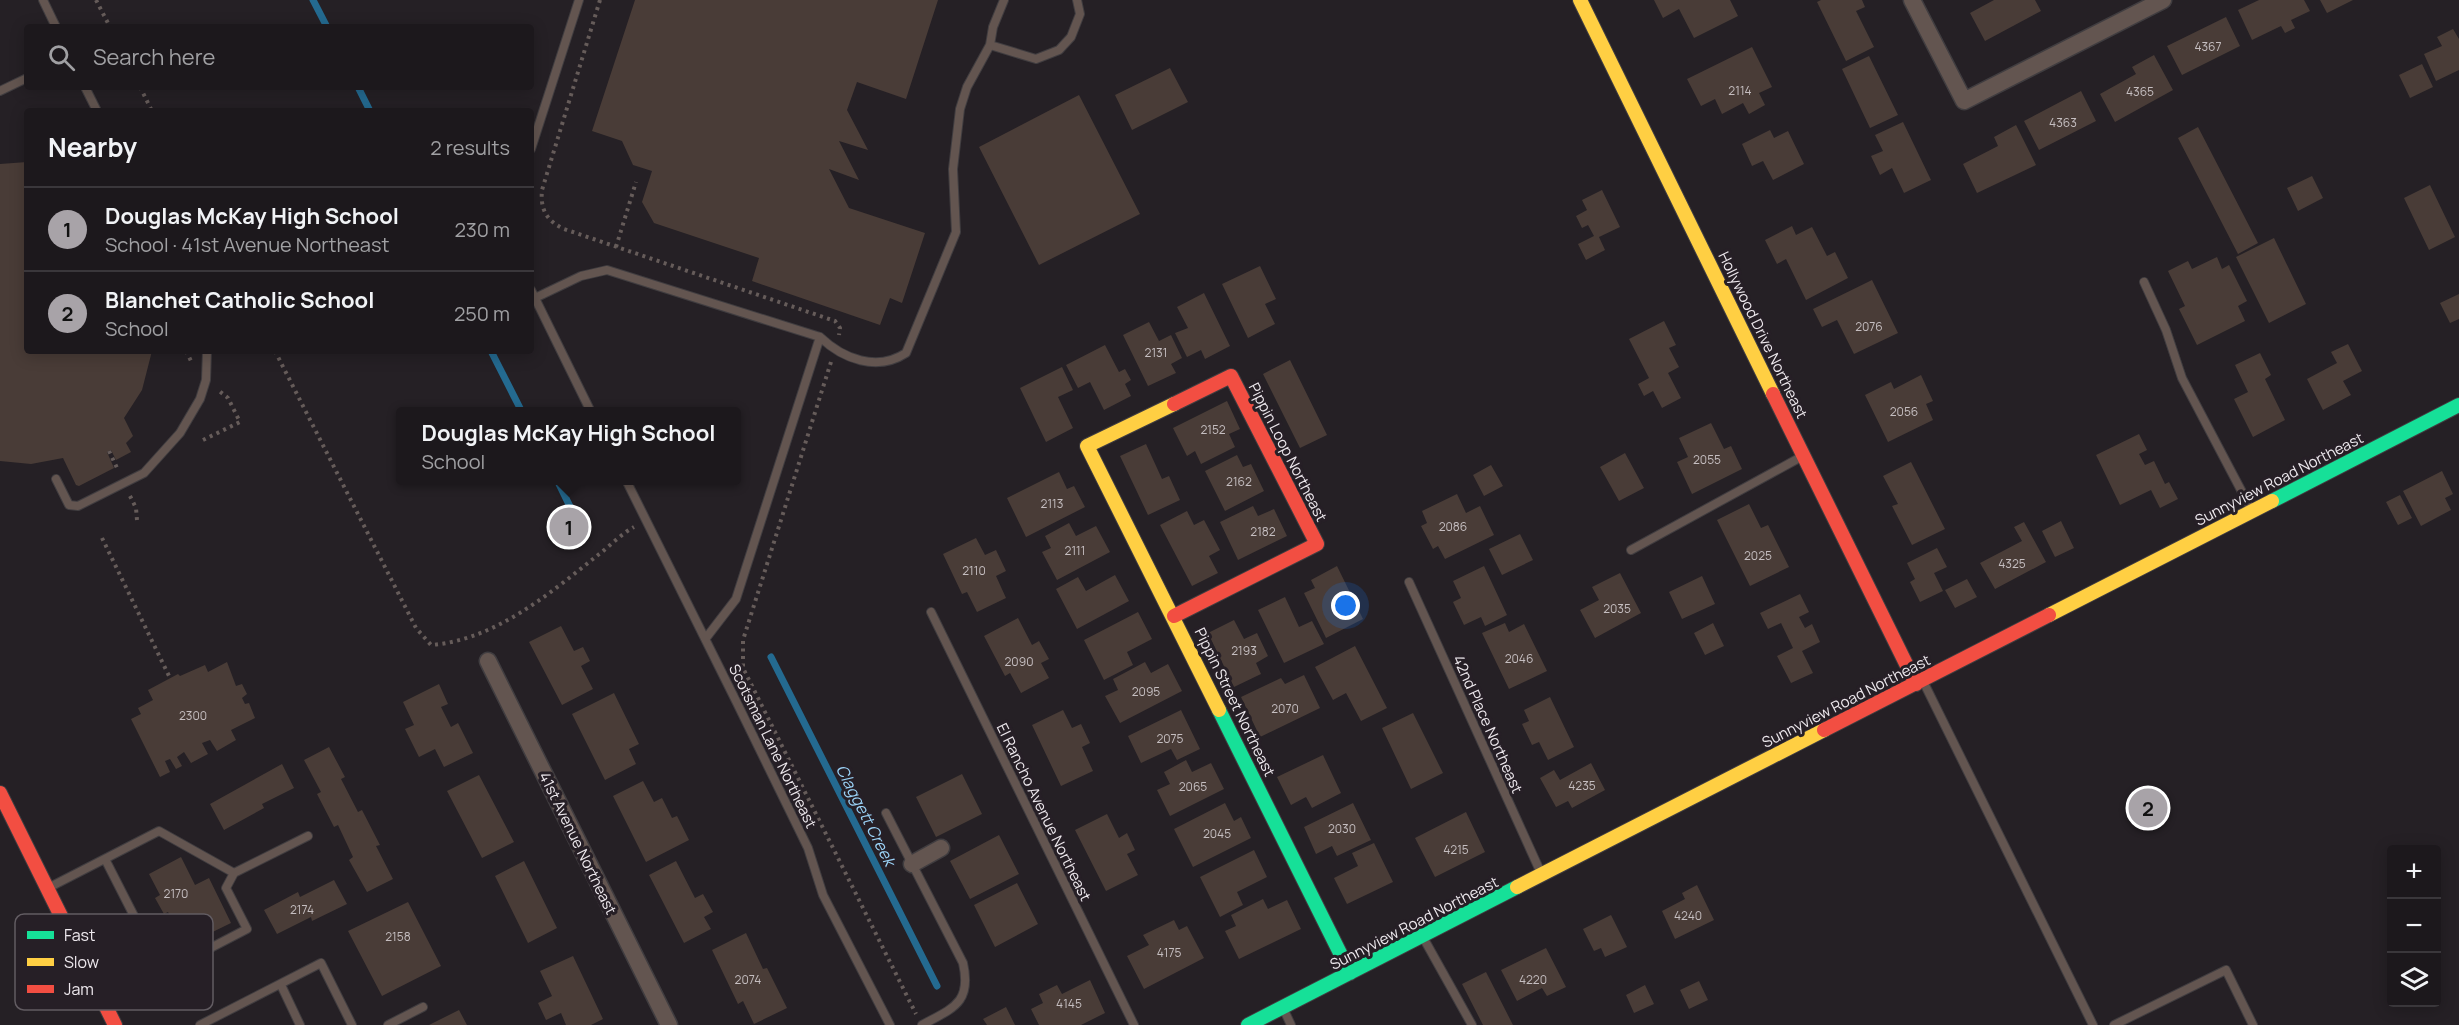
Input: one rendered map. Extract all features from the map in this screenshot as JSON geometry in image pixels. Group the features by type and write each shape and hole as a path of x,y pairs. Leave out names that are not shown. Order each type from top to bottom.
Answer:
{"street":[{"name":"Hollywood Drive Northeast","path":"1580,0 1804,456 1919,682"},
{"path":"1912,0 1964,101 2163,0"},
{"name":"Pippin Loop Northeast","path":"1087,446 1231,376 1242,397 1317,544 1174,616"},
{"name":"Sunnyview Road Northeast","path":"1248,1025 2459,405"},
{"name":"Pippin Street Northeast","path":"1087,446 1174,616 1350,973"},
{"name":"41st Avenue Northeast","path":"488,661 669,1025"},
{"path":"0,793 60,914"},
{"path":"912,864 941,848"},
{"path":"108,1010 115,1025"}],"lane":[{"path":"43,0 55,24"},
{"path":"534,140 579,0"},
{"path":"534,294 600,270 656,285 820,337 834,351 870,363 893,361 906,353 956,232 954,169 960,109 967,87 990,45 993,27 1004,0"},
{"path":"990,45 1036,59 1059,50 1071,37 1080,14 1077,0"},
{"path":"0,92 24,80"},
{"path":"86,90 96,108"},
{"path":"2144,282 2166,330 2182,378 2252,511"},
{"path":"534,296 589,407"},
{"path":"706,638 736,599 820,337"},
{"path":"56,479 69,505 78,507 144,473 180,433 200,399 206,380 207,354"},
{"path":"1631,550 1804,456"},
{"name":"Scotsman Lane Northeast","path":"628,485 808,848 824,895 890,1025"},
{"name":"42nd Place Northeast","path":"1410,582 1542,876"},
{"name":"El Rancho Avenue Northeast","path":"931,612 1134,1025"},
{"path":"1919,682 2093,1025"},
{"path":"886,813 963,963 967,981 965,993 951,1009 922,1025"},
{"path":"48,889 159,831 234,873"},
{"path":"213,947 247,929 226,888 234,873 308,836"},
{"path":"105,860 133,914"},
{"path":"1423,936 1472,1025"},
{"path":"200,1025 321,963 352,1025"},
{"path":"2114,1025 2226,970 2253,1025"},
{"path":"280,985 300,1025"},
{"path":"388,1025 423,1007"},
{"path":"1282,1007 1292,1025"}],"path":[{"path":"96,0 108,24"},
{"path":"600,0 541,200 544,212 552,223 835,321 840,328 743,640 742,668 922,1025"},
{"path":"142,90 150,108"},
{"path":"616,247 636,182"},
{"path":"276,354 416,628 431,645 454,643 492,628 540,600 630,530 646,521"},
{"path":"102,538 170,678"}],"building":[{"path":"635,0 938,0 906,99 857,82 847,110 868,150 839,141 859,180 829,169 849,208 925,233 902,303 890,298 880,325 752,281 759,258 654,223 642,202 652,171 633,165 622,141 592,131"},
{"path":"1654,0 1730,0 1738,16 1694,38 1679,9 1663,18"},
{"path":"1821,0 1862,0 1865,7 1856,11 1874,47 1846,61 1817,2"},
{"path":"1994,0 2035,0 2041,11 1985,41 1970,13"},
{"path":"2259,0 2304,0 2310,11 2291,20 2295,28 2285,33 2281,26 2252,40 2238,10"},
{"path":"2320,0 2353,0 2327,13"},
{"path":"2226,17 2240,46 2182,75 2167,46"},
{"path":"2453,29 2459,39 2459,70 2436,81 2424,54 2442,46 2437,37"},
{"path":"1752,47 1772,87 1759,93 1765,105 1749,114 1743,103 1722,114 1715,99 1701,106 1687,79"},
{"path":"2154,55 2173,90 2115,122 2100,94 2136,74 2132,67"},
{"path":"1869,56 1898,115 1870,128 1842,69"},
{"path":"2422,64 2433,87 2410,98 2399,75"},
{"path":"1170,68 1188,102 1132,130 1115,95"},
{"path":"2081,91 2096,121 2039,150 2024,121"},
{"path":"1079,95 1140,214 1039,265 979,147"},
{"path":"1903,122 1931,180 1904,193 1892,168 1880,175 1871,156 1883,151 1875,135"},
{"path":"2016,125 2036,165 1977,193 1963,164 1998,146 1994,137"},
{"path":"2198,127 2258,243 2238,254 2178,138"},
{"path":"1770,130 1774,138 1788,131 1804,164 1773,180 1763,161 1752,166 1742,144"},
{"path":"24,162 24,354 151,354 142,390 124,418 133,436 126,443 131,452 116,460 111,450 107,452 114,468 79,486 76,485 63,458 31,464 0,461 0,164"},
{"path":"2312,176 2323,198 2298,211 2287,188"},
{"path":"2430,185 2455,237 2429,250 2404,198"},
{"path":"1602,190 1620,227 1599,237 1605,250 1586,260 1578,244 1594,236 1588,225 1582,228 1576,216 1587,210 1582,200"},
{"path":"1792,226 1796,235 1812,227 1827,256 1835,252 1848,278 1806,300 1786,259 1777,264 1765,240"},
{"path":"2274,238 2306,304 2269,323 2236,257"},
{"path":"2217,257 2222,269 2229,265 2247,301 2238,306 2245,321 2197,345 2179,309 2185,306 2168,271 2188,261 2192,269"},
{"path":"1260,266 1276,299 1265,304 1275,324 1248,338 1222,284"},
{"path":"1872,280 1898,333 1854,354 1837,320 1822,327 1813,309"},
{"path":"1204,293 1230,346 1205,359 1201,350 1187,357 1175,333 1188,328 1177,307"},
{"path":"2459,294 2459,319 2450,323 2440,303"},
{"path":"1664,321 1676,345 1669,348 1679,367 1668,373 1681,398 1662,408 1653,391 1644,396 1638,384 1649,378 1629,339"},
{"path":"1149,322 1159,341 1171,335 1182,358 1171,364 1176,373 1148,386 1123,335"},
{"path":"2348,344 2362,371 2343,381 2351,395 2323,410 2307,379 2337,363 2331,352"},
{"path":"1105,345 1119,372 1125,369 1131,380 1125,384 1131,396 1104,410 1090,382 1078,388 1066,365"},
{"path":"2260,353 2271,375 2265,379 2285,420 2253,437 2234,399 2248,392 2235,365"},
{"path":"1290,360 1327,435 1300,448 1263,374"},
{"path":"1062,367 1073,390 1058,397 1073,428 1046,442 1020,388"},
{"path":"1921,375 1933,401 1926,404 1933,420 1888,442 1865,395 1891,382 1894,389"},
{"path":"1227,401 1240,429 1229,434 1235,447 1201,464 1195,451 1187,456 1173,428"},
{"path":"1711,423 1724,449 1731,446 1742,469 1692,494 1677,462 1688,457 1679,438"},
{"path":"2139,434 2147,450 2139,454 2145,465 2154,461 2165,484 2169,482 2178,499 2160,508 2151,490 2120,505 2096,455"},
{"path":"1146,444 1162,479 1169,476 1180,500 1148,515 1120,456"},
{"path":"1625,453 1644,488 1619,501 1600,467"},
{"path":"1237,455 1243,467 1251,464 1264,491 1225,511 1205,471"},
{"path":"1911,462 1945,529 1912,545 1892,506 1898,504 1883,476"},
{"path":"1491,465 1503,486 1484,496 1473,475"},
{"path":"2442,471 2453,494 2445,498 2451,510 2421,526 2403,491"},
{"path":"1059,472 1067,489 1074,486 1085,507 1026,537 1007,498"},
{"path":"1457,494 1466,513 1480,506 1494,535 1445,559 1438,546 1433,549 1421,526 1427,523 1422,511"},
{"path":"2400,495 2412,518 2398,525 2386,502"},
{"path":"1749,504 1761,528 1768,525 1789,567 1750,586 1717,520"},
{"path":"1253,506 1258,516 1274,509 1287,536 1238,560 1220,522"},
{"path":"1187,511 1194,525 1204,520 1220,550 1209,556 1218,573 1192,586 1160,525"},
{"path":"2061,521 2074,548 2055,557 2042,531"},
{"path":"2024,522 2046,562 1995,589 1980,563 2022,541 2014,527"},
{"path":"1069,523 1076,536 1096,526 1110,552 1057,580 1042,552 1051,548 1045,536"},
{"path":"1520,534 1533,560 1502,575 1489,549"},
{"path":"976,538 985,555 996,550 1006,571 996,576 1006,598 977,612 967,592 962,594 943,554"},
{"path":"1937,548 1947,567 1934,573 1943,591 1920,602 1910,582 1915,579 1907,563"},
{"path":"1337,566 1363,619 1326,638 1304,593 1315,588 1311,580"},
{"path":"1484,566 1507,615 1485,626 1481,617 1464,625 1453,602 1461,598 1453,581"},
{"path":"1620,573 1641,613 1595,638 1580,610 1599,600 1592,587"},
{"path":"1115,575 1129,601 1077,629 1056,589 1078,577 1086,591"},
{"path":"1702,576 1715,604 1682,619 1669,592"},
{"path":"1967,579 1977,597 1955,608 1945,590"},
{"path":"1800,594 1809,612 1799,617 1805,628 1812,624 1820,642 1802,651 1813,673 1791,683 1777,656 1793,648 1781,623 1768,629 1760,613"},
{"path":"1285,597 1299,627 1312,621 1324,644 1284,663 1258,610"},
{"path":"1138,612 1152,639 1127,652 1133,665 1104,680 1084,640"},
{"path":"1018,618 1032,645 1039,641 1049,659 1041,663 1049,678 1021,693 1010,673 1005,676 984,636"},
{"path":"1234,620 1244,639 1257,633 1268,656 1256,663 1261,674 1234,687 1208,633"},
{"path":"1505,623 1509,632 1524,624 1547,671 1509,689 1482,633"},
{"path":"1713,623 1724,646 1705,655 1694,633"},
{"path":"561,626 574,651 583,647 590,661 581,666 593,689 562,705 529,642"},
{"path":"1355,646 1387,708 1361,721 1346,693 1333,700 1315,667"},
{"path":"227,662 236,686 242,684 247,694 242,698 245,704 249,703 255,718 231,730 236,740 217,751 210,740 202,743 208,754 191,763 184,752 177,757 182,766 176,769 170,759 165,761 170,772 160,777 131,719 141,714 138,708 153,700 148,690 178,674 180,676 205,665 208,672"},
{"path":"1145,662 1151,673 1168,664 1182,691 1120,723 1105,696 1118,690 1113,679"},
{"path":"1304,675 1320,708 1260,737 1241,697 1281,678 1285,684"},
{"path":"439,684 448,704 441,707 451,727 458,723 473,753 444,767 435,749 419,757 405,729 414,725 403,702"},
{"path":"614,693 639,744 629,749 636,764 605,780 572,714"},
{"path":"1550,697 1574,747 1548,760 1539,742 1532,745 1522,724 1529,721 1524,710"},
{"path":"1063,710 1072,728 1081,724 1090,743 1082,747 1093,771 1061,786 1032,725"},
{"path":"1181,710 1200,749 1177,760 1171,749 1141,763 1128,736"},
{"path":"1413,713 1443,773 1411,789 1382,728"},
{"path":"329,747 345,777 341,779 358,812 362,810 380,845 376,846 393,879 367,892 349,860 353,857 338,825 334,827 317,794 321,792 304,760"},
{"path":"1323,755 1341,793 1312,808 1306,797 1291,805 1277,777"},
{"path":"1186,760 1192,772 1211,763 1224,789 1170,816 1157,790 1170,784 1164,772"},
{"path":"1591,763 1605,790 1572,808 1568,801 1556,807 1540,778 1554,770 1560,780"},
{"path":"282,764 294,788 262,804 264,808 224,830 210,804"},
{"path":"962,774 982,814 936,837 916,797"},
{"path":"479,775 514,842 482,858 447,791"},
{"path":"643,781 654,802 662,798 672,818 677,816 689,840 646,862 613,796"},
{"path":"1225,803 1234,821 1241,817 1251,838 1193,867 1174,829"},
{"path":"1353,803 1371,840 1337,856 1332,846 1316,854 1304,827"},
{"path":"1466,812 1485,852 1435,877 1415,838"},
{"path":"1107,814 1119,838 1127,833 1135,850 1127,854 1138,875 1106,891 1075,830"},
{"path":"999,835 1019,874 970,899 950,861"},
{"path":"1374,843 1393,882 1347,904 1334,878 1358,866 1352,853"},
{"path":"1254,850 1267,877 1237,892 1243,905 1220,917 1200,877"},
{"path":"181,857 195,885 209,878 231,923 213,932 213,914 169,914 168,912 164,914 155,898 160,895 149,874"},
{"path":"524,861 557,928 528,943 495,876"},
{"path":"676,861 695,898 703,894 713,912 704,917 711,929 684,943 649,875"},
{"path":"334,880 347,904 312,921 311,917 277,934 264,910 298,892 300,897"},
{"path":"1017,883 1038,924 995,947 974,905"},
{"path":"1697,885 1714,920 1675,939 1662,911 1685,899 1682,893"},
{"path":"1263,899 1268,909 1287,900 1301,929 1239,959 1225,931 1236,926 1231,915"},
{"path":"408,902 441,966 382,996 348,931"},
{"path":"1611,915 1627,947 1605,957 1601,948 1594,951 1583,929"},
{"path":"1174,920 1179,930 1187,926 1204,958 1144,989 1127,956 1149,945 1143,935"},
{"path":"746,933 763,969 767,968 787,1008 754,1024 743,1001 738,1004 712,950"},
{"path":"1546,948 1566,987 1547,996 1542,988 1517,1001 1501,970"},
{"path":"573,956 603,1019 591,1025 566,1025 561,1013 546,1020 538,1003 552,996 540,971"},
{"path":"1486,972 1513,1025 1483,1025 1462,984"},
{"path":"1090,980 1105,1013 1081,1025 1039,1025 1031,1009 1043,1003 1039,994 1057,985 1062,994"},
{"path":"1699,981 1708,1000 1689,1009 1680,990"},
{"path":"1645,985 1654,1004 1634,1013 1626,995"},
{"path":"1006,1007 1015,1025 987,1025 983,1019"},
{"path":"459,1010 467,1025 429,1025"}],"waterway":[{"name":"Claggett Creek","path":"313,0 325,24"},
{"name":"Claggett Creek","path":"360,90 368,108"},
{"name":"Claggett Creek","path":"493,354 519,407"},
{"name":"Claggett Creek","path":"559,485 584,535"},
{"name":"Claggett Creek","path":"771,657 937,986"}],"traffic: fast":[{"path":"2272,501 2459,405"},
{"path":"1219,710 1350,973"},
{"path":"1248,1025 1517,887"}],"traffic: slow":[{"path":"1580,0 1773,394"},
{"path":"1174,404 1087,446 1219,710"},
{"path":"2049,615 2272,501"},
{"path":"1517,887 1824,730"}],"traffic: jam":[{"path":"1174,404 1231,376 1317,544 1174,616"},
{"path":"1773,394 1916,684"},
{"path":"1824,730 2049,615"},
{"path":"0,793 60,914"},
{"path":"108,1010 115,1025"}],"place":[{"name":"Douglas McKay High School","path":"569,527"},
{"name":"Blanchet Catholic School","path":"2148,808"}]}
